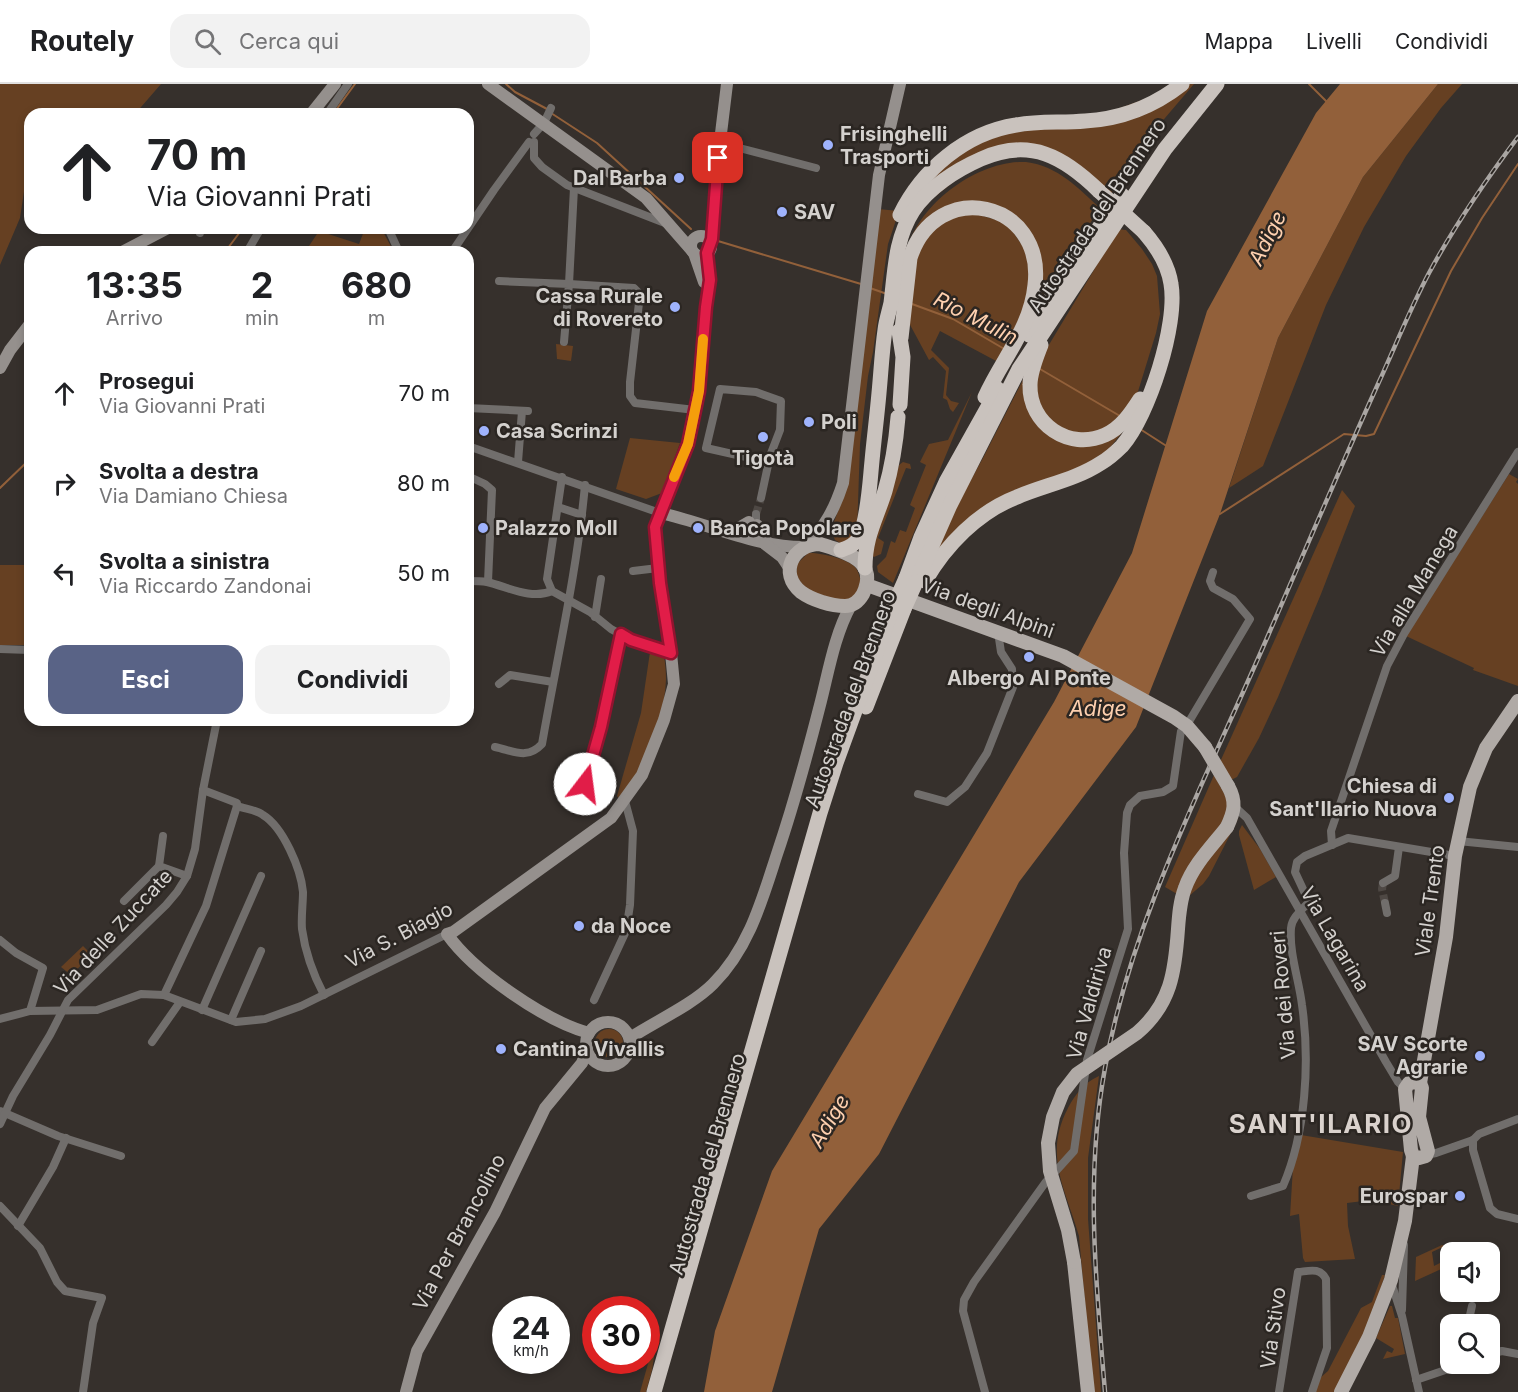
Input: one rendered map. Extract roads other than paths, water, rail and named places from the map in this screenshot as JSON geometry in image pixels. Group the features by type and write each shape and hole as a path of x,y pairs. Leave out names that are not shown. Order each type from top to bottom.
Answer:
{"highway":[{"path":"896,286 891,244 901,213 912,194 941,160 984,134 1010,126 1099,120 1128,113 1151,104 1182,84"},
{"name":"Autostrada del Brennero","path":"654,1392 836,763 902,609 950,505 1016,368 1065,277 1158,144 1204,84"},
{"name":"Autostrada del Brennero","path":"1026,349 1081,275 1165,148 1217,84"},
{"path":"865,568 867,538 885,491 899,411 903,357 897,320 896,286 897,250 901,236 914,210 927,194 976,161 1002,152 1024,150 1056,157 1068,164 1096,194 1159,252 1171,285 1173,307 1161,362 1136,414 1127,427 1122,446 1084,473 1016,497 986,513 966,529 914,582"},
{"path":"837,549 855,543 863,526 871,477 885,329 883,302 896,286 914,246 926,227 936,219 947,213 966,208 989,209 1006,217 1024,234 1030,244 1036,272 1031,307 1026,323 1026,349"},
{"path":"1016,368 1044,424 1061,435 1081,440 1095,439 1127,427"},
{"name":"Autostrada del Brennero","path":"914,582 921,537 946,482 1016,368"},
{"name":"Autostrada del Brennero","path":"664,1392 830,814 861,719 902,609"}],"main road":[{"path":"316,108 335,84"},
{"path":"488,84 548,115 646,198 670,226 704,250 706,237 683,234 670,226"},
{"path":"698,236 710,225 727,84"},
{"path":"851,606 830,604 801,592 792,579 790,569 791,561 819,533 830,517 837,501 845,470 879,175 900,84"},
{"name":"Via S. Biagio","path":"447,934 453,933 611,818 642,775 664,720 674,684 671,653 656,571 655,527 688,444 699,391 710,280 704,250 716,184"},
{"path":"134,246 156,234"},
{"path":"0,368 24,332"},
{"path":"626,1033 696,999 730,965 750,929 759,910 785,831 835,646 851,606 860,598 867,585 865,568 853,556 837,549 820,544 784,547 660,513"},
{"path":"830,517 829,537 837,549"},
{"path":"724,531 737,529 754,519 765,543 782,557 790,569"},
{"name":"Via degli Alpini","path":"867,585 1063,656 1163,710 1187,726 1205,747 1233,795 1235,807"},
{"path":"830,604 838,620 835,646"},
{"name":"Viale Trento","path":"1405,1221 1422,1152 1420,1122 1422,1088 1420,1083 1446,937 1458,842 1470,787 1486,748 1518,701"},
{"path":"1088,1392 1074,1262 1068,1230 1050,1171 1048,1143 1055,1110 1063,1092 1077,1074 1137,1033 1162,1004 1173,977 1184,889 1197,865 1227,827 1235,807"},
{"path":"447,934 455,945 492,980 571,1028 589,1033"},
{"path":"605,1022 618,1024 626,1033 629,1052 620,1063 606,1066 590,1054 589,1033 598,1024 605,1022"},
{"name":"Via Per Brancolino","path":"406,1392 417,1351 495,1212 545,1108 590,1054"},
{"path":"1405,1089 1409,1083 1420,1083"},
{"name":"Viale Trento","path":"1405,1089 1411,1149 1422,1152"},
{"path":"1341,1392 1369,1337 1391,1280 1405,1221"}],"street":[{"path":"331,108 348,84"},
{"path":"474,221 548,115"},
{"path":"533,139 534,158 552,176 574,188 670,226"},
{"path":"720,143 816,168"},
{"path":"564,342 574,188"},
{"path":"499,281 634,288 640,294 630,396 635,403 695,410"},
{"path":"760,498 768,462 780,430 781,401 756,392 720,388 706,448 768,462"},
{"path":"474,408 525,411 518,462"},
{"path":"474,447 660,513"},
{"name":"Via alla Manega","path":"1332,845 1331,831 1387,666 1405,632 1514,467 1518,452"},
{"path":"562,477 547,579 552,591 570,599 631,640 671,653"},
{"path":"474,478 492,490 488,582"},
{"path":"495,747 526,754 534,752 542,744 570,599 585,485"},
{"path":"558,507 582,515"},
{"path":"747,537 754,531 754,519"},
{"path":"633,571 656,571"},
{"path":"1187,726 1250,619 1233,599 1213,588 1210,581 1213,572"},
{"path":"595,617 601,579"},
{"path":"474,581 488,582 504,588 542,595 552,591"},
{"path":"918,794 947,802 965,787 990,745 1014,683 1012,669 1001,652 998,632"},
{"path":"585,784 621,634"},
{"path":"0,649 24,650"},
{"path":"499,684 510,675 553,682"},
{"name":"Via delle Zuccate","path":"0,1124 3,1113 68,1000 165,905 188,876 217,726"},
{"name":"Via Valdiriva","path":"985,1392 963,1311 964,1300 974,1281 1014,1224 1045,1183 1074,1151 1087,1060 1128,929 1124,860 1127,813 1130,806 1140,796 1163,792 1173,786 1180,735 1187,726"},
{"path":"203,790 263,815 280,834 292,854 302,889 302,929 324,995"},
{"path":"594,1000 626,931 630,905 633,831 625,801"},
{"path":"164,995 206,906 237,806"},
{"name":"Via Lagarina","path":"1235,807 1247,818 1386,1062 1405,1089"},
{"name":"Via delle Zuccate","path":"124,901 159,866 163,836"},
{"path":"1300,912 1309,902 1295,872 1297,862 1305,856 1348,838 1455,856"},
{"path":"1458,842 1518,847"},
{"path":"1383,883 1395,876 1399,847"},
{"name":"Via delle Zuccate","path":"159,866 188,876"},
{"path":"202,1010 261,876"},
{"path":"1385,903 1388,912"},
{"name":"Via dei Roveri","path":"1251,1196 1283,1186 1289,1172 1301,1113 1306,1077 1305,1043 1291,929 1296,915 1300,912"},
{"name":"Via S. Biagio","path":"0,1019 30,1011 97,1010 141,994 164,995 236,1022 265,1019 301,1006 447,934"},
{"path":"0,940 16,953 43,968 30,1011"},
{"path":"231,1020 261,951"},
{"path":"152,1042 180,1002"},
{"path":"3,1113 66,1138 121,1156"},
{"path":"1422,1152 1443,1149 1473,1140 1479,1134 1518,1119"},
{"path":"18,1226 66,1138"},
{"path":"1473,1140 1473,1150 1490,1208 1497,1214 1518,1219"},
{"path":"0,1206 40,1248 64,1291 102,1298 93,1323 83,1392"},
{"name":"Viale Trento","path":"1402,1316 1405,1221"},
{"name":"Via Stivo","path":"1280,1392 1298,1272 1318,1270 1326,1279 1327,1348 1312,1392"},
{"name":"Viale Trento","path":"1391,1280 1402,1316 1419,1392"},
{"path":"1470,1314 1472,1306"},
{"path":"1500,1352 1518,1353"},
{"path":"1416,1380 1440,1372"}],"water":[{"name":"Adige","path":"1340,84 1438,84 1363,177 1278,338 1220,514 1136,727 1019,882 879,1154 819,1229 772,1392 704,1392 715,1331 772,1171 1054,702 1132,553 1207,311 1316,113"}],"waterway":[{"path":"337,108 355,84"},
{"name":"Rio Mulin","path":"506,84 515,92 547,109"},
{"path":"1309,84 1328,103"},
{"name":"Rio Mulin","path":"551,113 597,143 691,229"},
{"path":"1220,514 1344,434 1366,436 1374,434 1451,271 1482,218 1518,164"},
{"path":"230,246 238,234"},
{"name":"Rio Mulin","path":"718,241 861,284"},
{"name":"Rio Mulin","path":"870,288 887,294"},
{"name":"Rio Mulin","path":"912,304 953,319 1006,350"},
{"name":"Rio Mulin","path":"1040,369 1120,416"},
{"name":"Rio Mulin","path":"1140,429 1168,447"},
{"path":"0,488 24,465"}],"tunnel":[{"path":"756,514 761,498"},
{"path":"1383,883 1385,903"}],"railway":[{"path":"1105,1392 1094,1230 1095,1149 1105,1068 1117,1012 1133,957 1152,903 1196,796 1415,300 1460,220 1518,137"}],"place":[{"name":"Frisinghelli Trasporti","path":"828,145"},
{"name":"Dal Barba","path":"679,178"},
{"name":"SAV","path":"782,212"},
{"name":"Cassa Rurale di Rovereto","path":"675,307"},
{"name":"Poli","path":"809,422"},
{"name":"Casa Scrinzi","path":"484,431"},
{"name":"Tigotà","path":"763,437"},
{"name":"Palazzo Moll","path":"483,528"},
{"name":"Banca Popolare","path":"698,528"},
{"name":"Albergo Al Ponte","path":"1029,657"},
{"name":"Chiesa di Sant'Ilario Nuova","path":"1449,798"},
{"name":"da Noce","path":"579,926"},
{"name":"Cantina Vivallis","path":"501,1049"},
{"name":"SAV Scorte Agrarie","path":"1480,1056"},
{"name":"Eurospar","path":"1460,1196"}],"district":[{"name":"SANT'ILARIO","path":"1321,1123"}]}
